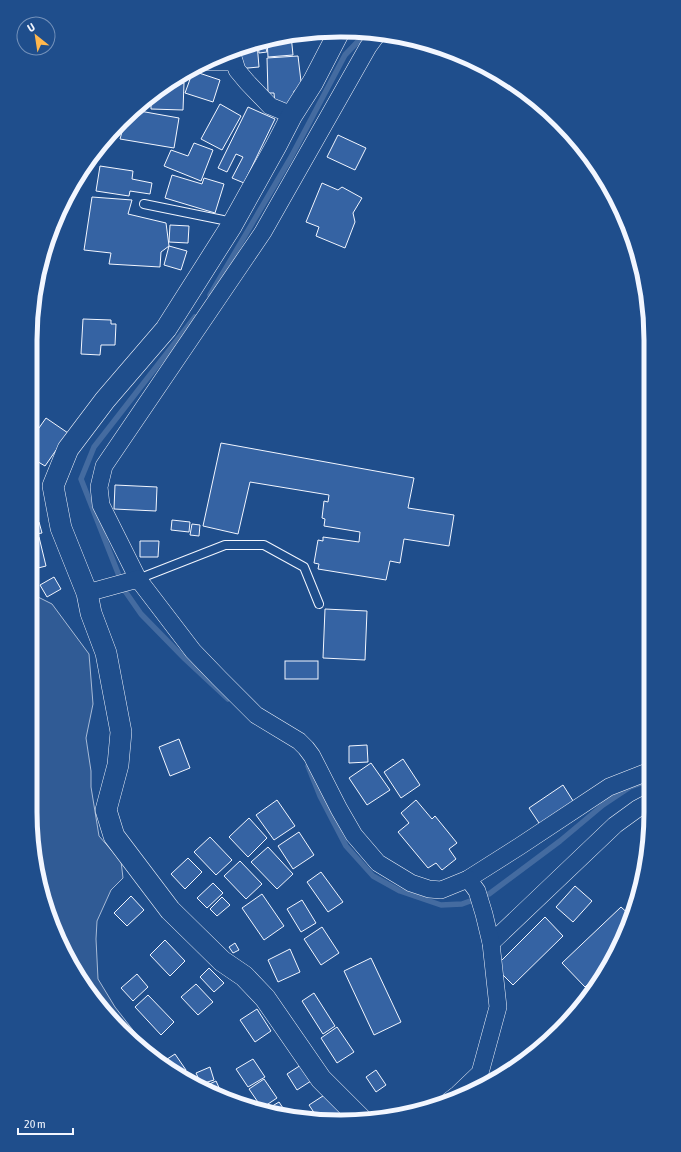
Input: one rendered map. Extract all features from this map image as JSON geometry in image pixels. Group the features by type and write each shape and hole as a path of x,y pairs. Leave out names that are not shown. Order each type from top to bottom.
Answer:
{"street":[{"path":"336,37 232,225 166,328 105,400 68,449 53,486 61,528 87,593 90,613 106,653 121,732 118,765 106,810 114,836 170,910 222,961 244,976 265,998 321,1080 356,1114"},
{"path":"374,39 263,232 104,466 99,487 101,505 138,579 193,651 256,715 299,741 306,748 312,756 354,835 378,863 411,883 429,889 441,890 472,885 609,787 644,773"},
{"path":"233,57 237,70 270,106 292,115"},
{"path":"87,593 138,579"},
{"path":"491,943 615,825 644,805"},
{"path":"463,1089 480,1073 496,1019 498,1007 491,943 484,914 472,885"}],"lane":[{"path":"144,204 223,220 232,225"},
{"path":"138,579 224,545 264,545 304,567 319,604"}],"shaded area":[{"path":"37,596 52,604 89,654 93,704 86,738 91,771 91,787 99,836 121,861 123,878 111,890 97,921 96,939 98,979 115,1007 137,1037 112,1012 88,980 68,946 47,890 40,851 37,812"}],"building":[{"path":"292,41 293,55 268,57 267,46"},
{"path":"265,46 267,52 259,53 259,48"},
{"path":"257,48 259,67 237,69 236,56"},
{"path":"298,56 302,90 294,91 294,104 275,105 274,93 268,93 267,58"},
{"path":"198,73 220,80 213,102 185,93 191,77"},
{"path":"181,83 184,83 183,110 151,109 151,104 172,88"},
{"path":"220,104 241,116 222,150 201,139"},
{"path":"248,107 275,119 244,183 232,178 243,157 236,154 227,172 218,168"},
{"path":"141,111 179,118 174,148 120,139 122,132 120,132"},
{"path":"338,135 366,148 355,170 327,157"},
{"path":"194,143 213,150 201,181 164,166 171,150 188,156"},
{"path":"100,166 133,171 132,179 152,183 150,194 130,191 129,196 96,191"},
{"path":"172,175 202,184 204,178 224,184 215,213 165,198"},
{"path":"322,183 338,190 342,187 362,198 353,213 355,222 345,248 316,236 319,227 306,222"},
{"path":"92,197 132,200 128,214 166,223 169,246 161,252 160,267 109,264 111,253 84,250"},
{"path":"170,225 189,226 188,243 169,242"},
{"path":"169,246 187,251 181,270 164,265"},
{"path":"83,319 111,320 111,324 116,324 115,345 101,345 100,355 81,354"},
{"path":"46,418 68,433 45,466 37,461 37,431"},
{"path":"221,443 414,478 408,508 454,515 449,546 404,539 400,563 390,561 386,580 318,569 319,564 314,563 318,540 323,541 323,537 359,542 360,532 324,526 325,519 322,518 324,501 328,502 329,495 250,482 238,534 203,526"},
{"path":"115,485 157,487 156,511 114,509"},
{"path":"172,520 190,522 189,532 171,530"},
{"path":"37,522 39,522 42,533 37,534"},
{"path":"192,524 200,525 199,536 190,535"},
{"path":"37,537 39,537 46,566 37,568"},
{"path":"140,541 159,541 158,557 140,557"},
{"path":"54,577 61,589 47,597 40,585"},
{"path":"325,609 367,611 365,660 323,658"},
{"path":"285,661 318,661 318,679 285,679"},
{"path":"179,739 190,768 170,776 159,747"},
{"path":"367,745 368,762 349,763 349,746"},
{"path":"403,759 420,785 401,798 384,772"},
{"path":"371,763 390,790 367,805 349,778"},
{"path":"563,785 575,804 541,826 529,808"},
{"path":"277,800 295,826 274,840 256,815"},
{"path":"416,800 432,819 435,816 457,843 449,849 456,859 442,870 436,863 428,868 398,832 409,823 401,813"},
{"path":"249,818 267,838 248,857 229,837"},
{"path":"299,832 314,855 293,869 278,846"},
{"path":"210,837 232,860 216,875 194,852"},
{"path":"268,847 293,874 277,889 251,862"},
{"path":"188,858 202,872 185,889 171,874"},
{"path":"240,861 262,884 246,899 224,876"},
{"path":"321,872 343,902 328,912 307,882"},
{"path":"213,883 223,893 207,908 197,898"},
{"path":"575,886 592,901 573,922 556,907"},
{"path":"262,894 284,926 264,940 242,908"},
{"path":"131,896 144,910 127,926 114,913"},
{"path":"222,897 230,905 217,916 210,909"},
{"path":"302,900 316,923 301,932 287,909"},
{"path":"621,907 627,912 613,946 594,978 585,987 562,963"},
{"path":"545,917 563,936 513,985 495,967"},
{"path":"322,927 339,953 321,965 304,939"},
{"path":"165,940 185,961 170,976 150,955"},
{"path":"235,943 239,950 233,953 229,947"},
{"path":"290,949 300,972 278,982 268,960"},
{"path":"371,958 401,1022 374,1035 344,971"},
{"path":"209,968 224,983 214,992 200,977"},
{"path":"137,974 148,987 133,1001 121,988"},
{"path":"196,984 213,1002 198,1015 181,997"},
{"path":"314,993 335,1026 323,1034 302,1001"},
{"path":"148,995 174,1022 161,1035 135,1007"},
{"path":"257,1009 271,1031 255,1042 240,1020"},
{"path":"337,1027 354,1052 337,1063 321,1038"},
{"path":"175,1054 186,1070 184,1071 166,1060"},
{"path":"253,1059 265,1077 248,1087 236,1069"},
{"path":"301,1065 311,1081 297,1090 287,1074"},
{"path":"210,1067 214,1080 204,1083 199,1080 196,1073"},
{"path":"376,1070 386,1085 376,1092 366,1077"},
{"path":"264,1079 277,1098 265,1106 259,1104 249,1089"},
{"path":"216,1081 220,1090 208,1085"},
{"path":"329,1092 344,1115 315,1113 309,1105"},
{"path":"279,1102 284,1109 281,1109 271,1107"}],"waterway":[{"path":"210,295 290,159 345,55 361,38"},
{"path":"195,317 94,447 81,479 125,591 141,614 185,659 228,699"},
{"path":"308,766 320,796 346,846 373,876 400,891 441,905 462,904 489,894 560,841 603,805 630,787 644,782"}]}
